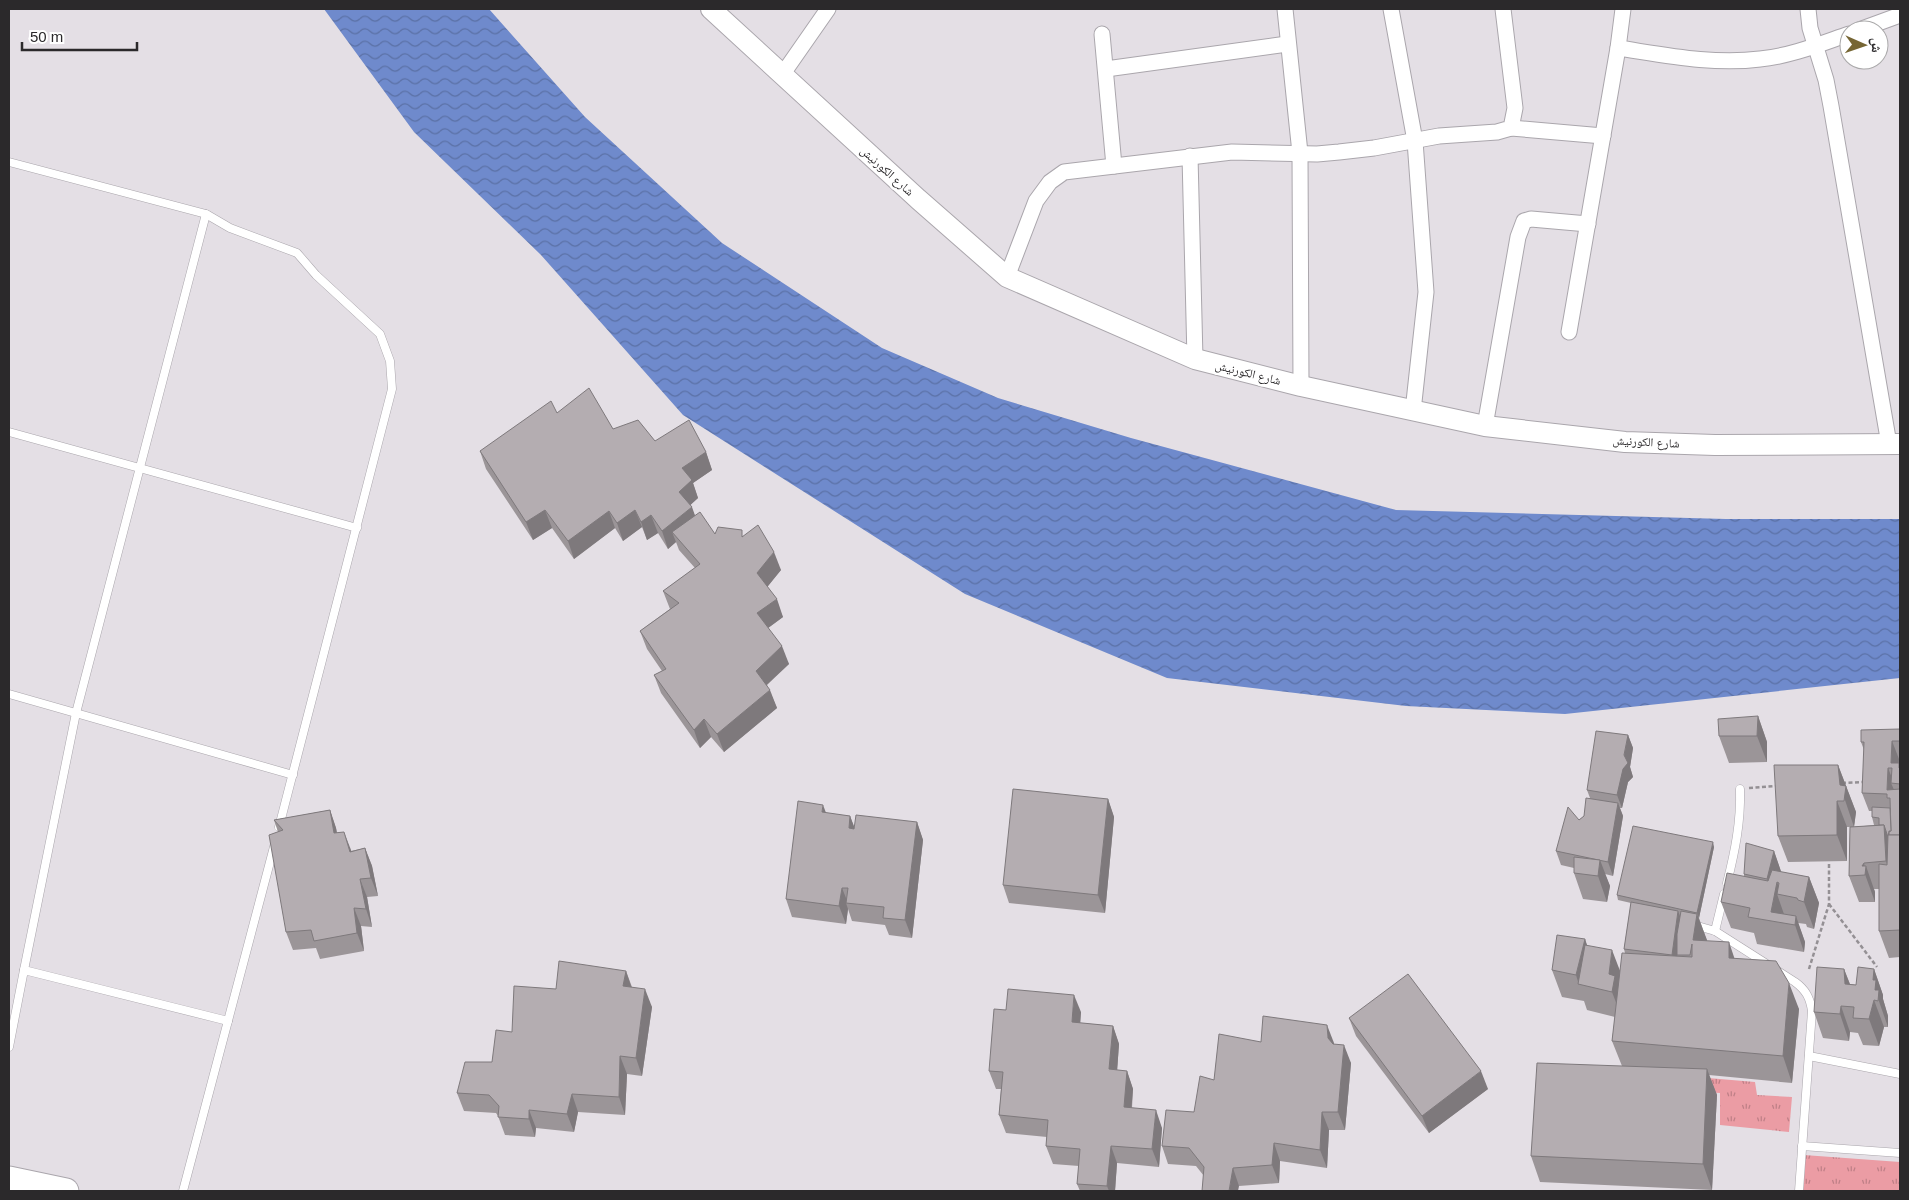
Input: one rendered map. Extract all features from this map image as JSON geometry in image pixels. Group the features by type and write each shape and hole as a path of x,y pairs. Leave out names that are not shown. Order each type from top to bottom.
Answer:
{"main road":[{"path":"9,1179 66,1191"}],"street":[{"name":"شارع الكورنيش","path":"711,9 1007,277 1194,359 1301,386 1485,426 1625,442 1715,445 1895,444"},
{"path":"782,75 828,9"},
{"path":"1284,9 1300,154 1301,386"},
{"path":"1391,9 1414,141 1426,292 1413,411"},
{"path":"1503,9 1515,108 1511,128"},
{"path":"1569,332 1623,9"},
{"path":"1808,9 1814,46 1826,80 1895,444"},
{"path":"1887,20 1900,15"},
{"path":"1102,34 1114,166"},
{"path":"1618,48 1689,58 1731,61 1761,59 1791,53 1839,37"},
{"path":"1106,69 1288,44"},
{"path":"1007,277 1036,201 1050,182 1064,172 1232,152 1317,154 1339,152 1374,148 1439,136 1497,132 1511,128 1603,136"},
{"path":"1190,156 1194,359"},
{"path":"1485,426 1518,237 1524,221 1531,219 1588,224"}],"lane":[{"path":"9,162 206,214 230,228 297,254 316,275 380,334 390,361 392,389 182,1191"},
{"path":"9,1047 76,714 206,214"},
{"path":"9,432 357,528"},
{"path":"9,694 292,775"},
{"path":"1715,931 1738,835 1740,789"},
{"path":"1689,924 1715,931 1796,982 1806,991 1812,1010 1798,1191"},
{"path":"24,970 228,1020"},
{"path":"1809,1056 1900,1074"},
{"path":"1802,1146 1900,1153"}],"path":[{"path":"1835,783 1863,782"},
{"path":"1740,789 1778,786"},
{"path":"1809,969 1829,904 1829,864"},
{"path":"1829,904 1877,966"}],"green space":[{"path":"1626,1071 1755,1082 1757,1095 1792,1097 1789,1132 1720,1125 1720,1093 1625,1087"},
{"path":"1804,1155 1900,1162 1899,1191 1802,1191"}],"water":[{"path":"324,9 489,9 585,117 722,243 882,348 998,398 1131,438 1396,510 1726,519 1900,519 1900,678 1565,714 1406,706 1167,678 965,594 683,415 541,255 414,132"}],"building":[{"path":"589,388 613,429 638,420 655,441 689,420 706,452 682,468 692,480 679,492 692,507 662,531 651,515 641,522 635,510 617,523 609,511 568,541 545,510 526,522 480,451 551,401 557,413"},
{"path":"700,512 715,534 718,527 742,530 742,537 758,525 774,552 757,573 777,599 757,613 782,646 756,671 770,690 717,734 704,719 694,730 654,675 666,669 640,631 679,603 663,591 700,564 672,532"},
{"path":"1758,716 1757,736 1719,736 1718,719"},
{"path":"1900,729 1900,741 1892,741 1891,763 1899,763 1900,784 1891,783 1892,768 1888,768 1887,790 1900,789 1900,835 1889,835 1889,831 1891,831 1890,798 1887,798 1887,794 1862,793 1864,742 1861,742 1861,730"},
{"path":"1596,731 1628,735 1624,755 1628,763 1623,769 1617,795 1587,790"},
{"path":"1774,765 1838,765 1840,785 1846,786 1844,801 1837,801 1837,835 1778,836"},
{"path":"1013,789 1108,799 1098,895 1003,885"},
{"path":"1586,798 1618,803 1608,862 1556,851 1568,807 1579,820 1584,816"},
{"path":"798,801 823,805 822,812 850,816 849,828 854,829 856,815 917,822 905,920 883,918 884,907 846,903 848,888 842,888 839,906 786,899"},
{"path":"1872,807 1890,808 1891,831 1889,831 1888,837 1884,825 1879,825 1879,818 1872,817"},
{"path":"330,810 334,833 344,832 350,852 365,848 371,878 360,879 366,909 354,908 357,933 314,941 311,930 286,932 269,835 283,830 274,820"},
{"path":"1884,825 1886,861 1864,863 1862,866 1866,866 1865,875 1849,876 1850,827"},
{"path":"1633,826 1713,842 1697,913 1617,895"},
{"path":"1888,835 1900,835 1900,930 1879,931 1879,864 1887,865"},
{"path":"1746,843 1774,851 1767,879 1744,874"},
{"path":"1574,857 1600,860 1598,876 1574,873"},
{"path":"1772,870 1809,877 1804,902 1797,898 1777,894 1779,883 1777,882 1771,912 1796,916 1795,925 1748,917 1750,908 1721,902 1727,873 1768,881"},
{"path":"1631,902 1678,911 1672,955 1624,949"},
{"path":"1681,911 1697,914 1693,940 1729,942 1729,958 1776,961 1789,983 1783,1056 1612,1041 1622,953 1692,957 1692,944 1690,955 1677,955 1677,934"},
{"path":"1557,935 1585,939 1576,975 1552,970"},
{"path":"1585,945 1612,950 1609,974 1615,976 1612,992 1578,984"},
{"path":"559,961 626,971 623,986 645,989 636,1058 620,1056 619,1097 572,1094 567,1114 529,1110 529,1119 498,1117 499,1106 489,1095 457,1093 465,1062 492,1062 496,1030 512,1032 514,986 556,989"},
{"path":"1817,967 1844,969 1845,984 1856,985 1858,967 1874,969 1873,980 1876,980 1875,990 1879,990 1878,1001 1874,1000 1869,1019 1853,1018 1854,1007 1841,1006 1840,1014 1814,1012"},
{"path":"1408,974 1481,1071 1422,1116 1349,1018"},
{"path":"1008,989 1074,995 1072,1022 1113,1026 1109,1069 1127,1071 1124,1107 1156,1110 1152,1149 1111,1146 1107,1186 1077,1184 1080,1149 1046,1146 1048,1120 999,1115 1003,1072 989,1071 994,1009 1006,1010"},
{"path":"1263,1016 1327,1025 1328,1038 1333,1044 1344,1045 1338,1112 1322,1112 1320,1150 1274,1143 1272,1165 1233,1168 1229,1191 1202,1191 1204,1167 1189,1148 1162,1146 1166,1110 1194,1112 1200,1076 1214,1080 1219,1034 1261,1042"},
{"path":"1537,1063 1707,1069 1703,1164 1531,1156"}]}
